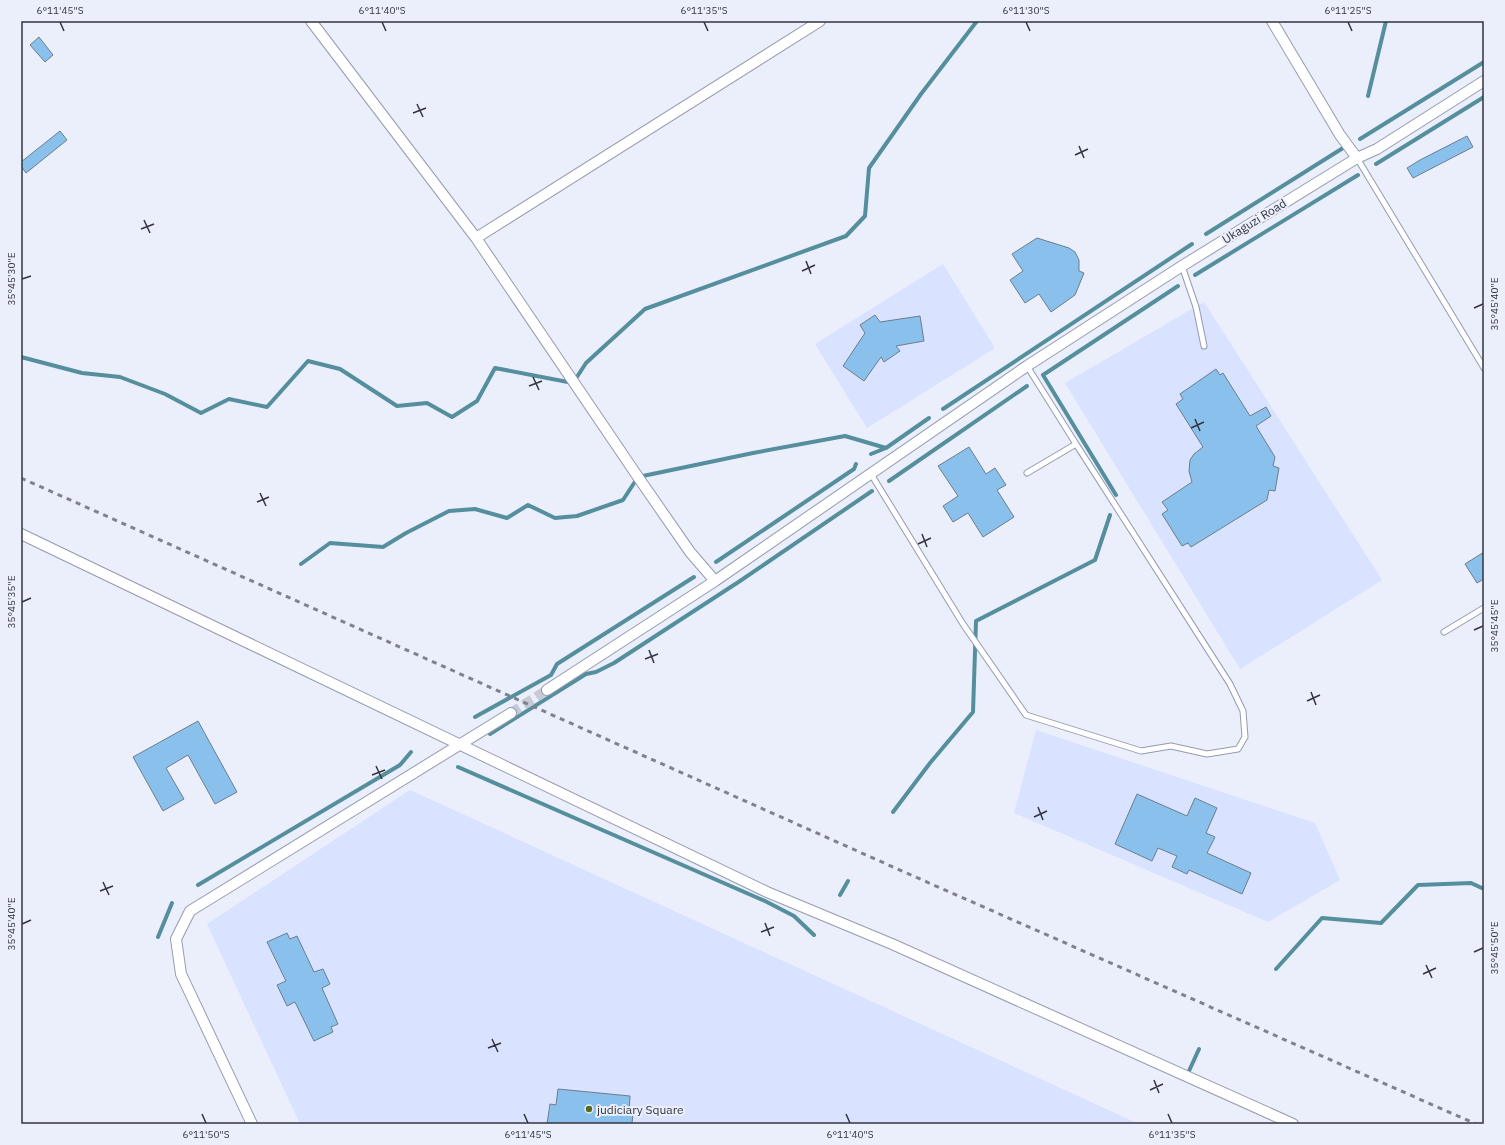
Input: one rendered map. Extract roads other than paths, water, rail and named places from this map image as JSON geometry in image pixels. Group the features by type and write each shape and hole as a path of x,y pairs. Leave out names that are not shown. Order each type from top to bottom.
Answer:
{"street":[{"path":"312,21 476,238 690,552 715,581"},
{"path":"476,238 820,21"},
{"path":"1272,21 1340,135 1357,158"},
{"name":"Ukaguzi Road","path":"547,690 715,581 1028,366 1182,266 1357,158 1377,149 1484,81"},
{"path":"21,534 767,892 892,944 1293,1124"},
{"path":"252,1124 181,974 176,938 190,911 511,713"}],"lane":[{"path":"1357,158 1484,368"},
{"path":"1182,266 1196,307 1204,346"},
{"path":"870,474 963,624 1026,715 1140,751 1171,746 1207,754 1238,749 1245,737 1243,711 1230,684 1076,444 1028,366"},
{"path":"1027,473 1076,444"},
{"path":"1444,632 1484,608"}],"waterway":[{"path":"21,357 82,373 120,377 165,394 201,413 229,399 267,407 308,361 340,369 397,406 427,403 452,417 477,401 495,368 573,383 586,363 645,309 846,236 865,216 869,168 921,94 977,21"},
{"path":"1368,96 1386,21"},
{"path":"1360,139 1484,62"},
{"path":"1376,164 1484,97"},
{"path":"1206,234 1343,148"},
{"path":"1195,275 1358,175"},
{"path":"943,409 1192,244"},
{"path":"1116,495 1043,375 1178,286"},
{"path":"889,481 1027,386"},
{"path":"871,454 886,448 929,418"},
{"path":"301,564 330,543 383,547 406,533 449,511 475,509 507,518 528,505 555,518 577,516 623,500 638,477 845,436 886,448"},
{"path":"716,562 854,469 856,464"},
{"path":"490,734 586,674 596,672 614,663 740,581 872,491"},
{"path":"893,812 930,763 973,712 976,621 1095,560 1110,515"},
{"path":"475,717 551,675 557,664 694,577"},
{"path":"198,885 400,765 411,752"},
{"path":"458,767 765,901 794,916 814,935"},
{"path":"840,895 848,881"},
{"path":"1276,969 1322,918 1381,923 1418,885 1471,883 1484,889"},
{"path":"158,937 172,903"},
{"path":"1189,1071 1199,1049"}],"tunnel":[{"path":"511,713 547,690"}],"railway":[{"path":"21,478 911,875 1476,1124"}],"place":[{"name":"judiciary Square","path":"589,1109"}]}
